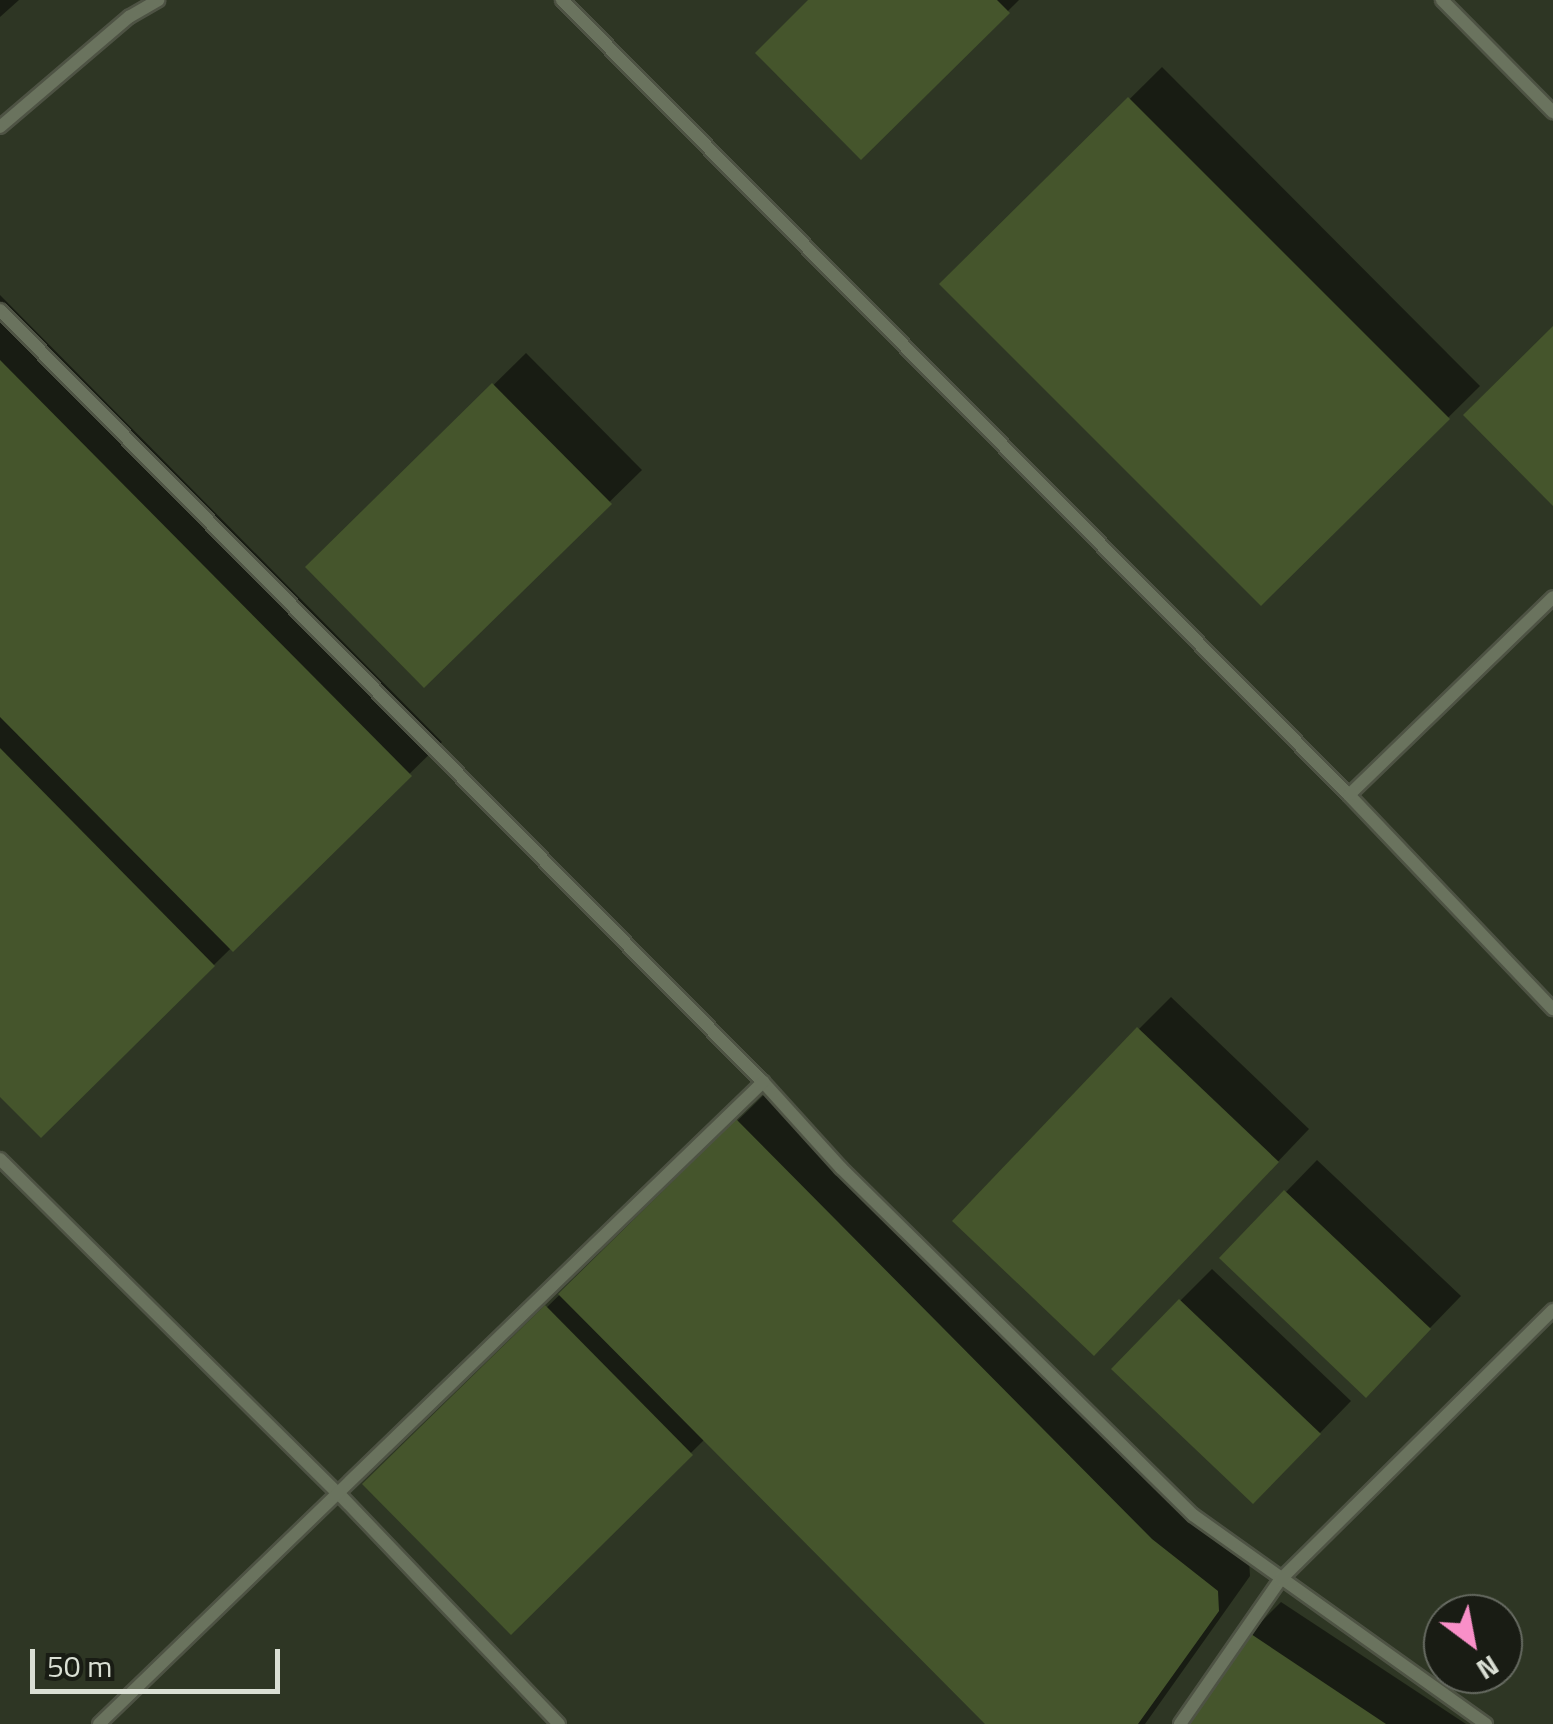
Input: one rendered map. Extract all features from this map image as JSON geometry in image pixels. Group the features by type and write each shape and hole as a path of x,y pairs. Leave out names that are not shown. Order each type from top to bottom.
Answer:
{"lane":[{"path":"0,127 130,17 158,0"},
{"path":"562,0 1348,795 1553,1009"},
{"path":"1442,0 1553,112"},
{"path":"0,310 763,1082 842,1168 1193,1515 1486,1724"},
{"path":"1348,795 1553,598"},
{"path":"99,1724 763,1082"},
{"path":"0,1158 340,1495 559,1724"},
{"path":"1180,1724 1280,1580 1553,1310"}],"building":[{"path":"808,0 997,0 1010,13 861,160 755,53"},
{"path":"1128,97 1450,419 1261,606 939,284"},
{"path":"1553,326 1553,506 1463,415"},
{"path":"0,360 412,776 233,952 0,717"},
{"path":"492,383 612,504 424,688 305,567"},
{"path":"0,748 215,966 41,1138 0,1097"},
{"path":"1137,1027 1279,1162 1094,1356 952,1221"},
{"path":"736,1119 1152,1539 1218,1591 1219,1611 1138,1724 985,1724 558,1294"},
{"path":"1284,1190 1431,1329 1366,1398 1219,1258"},
{"path":"1179,1299 1321,1434 1253,1504 1111,1369"},
{"path":"545,1305 693,1455 511,1635 362,1484"},
{"path":"1248,1632 1386,1724 1186,1724"}]}
